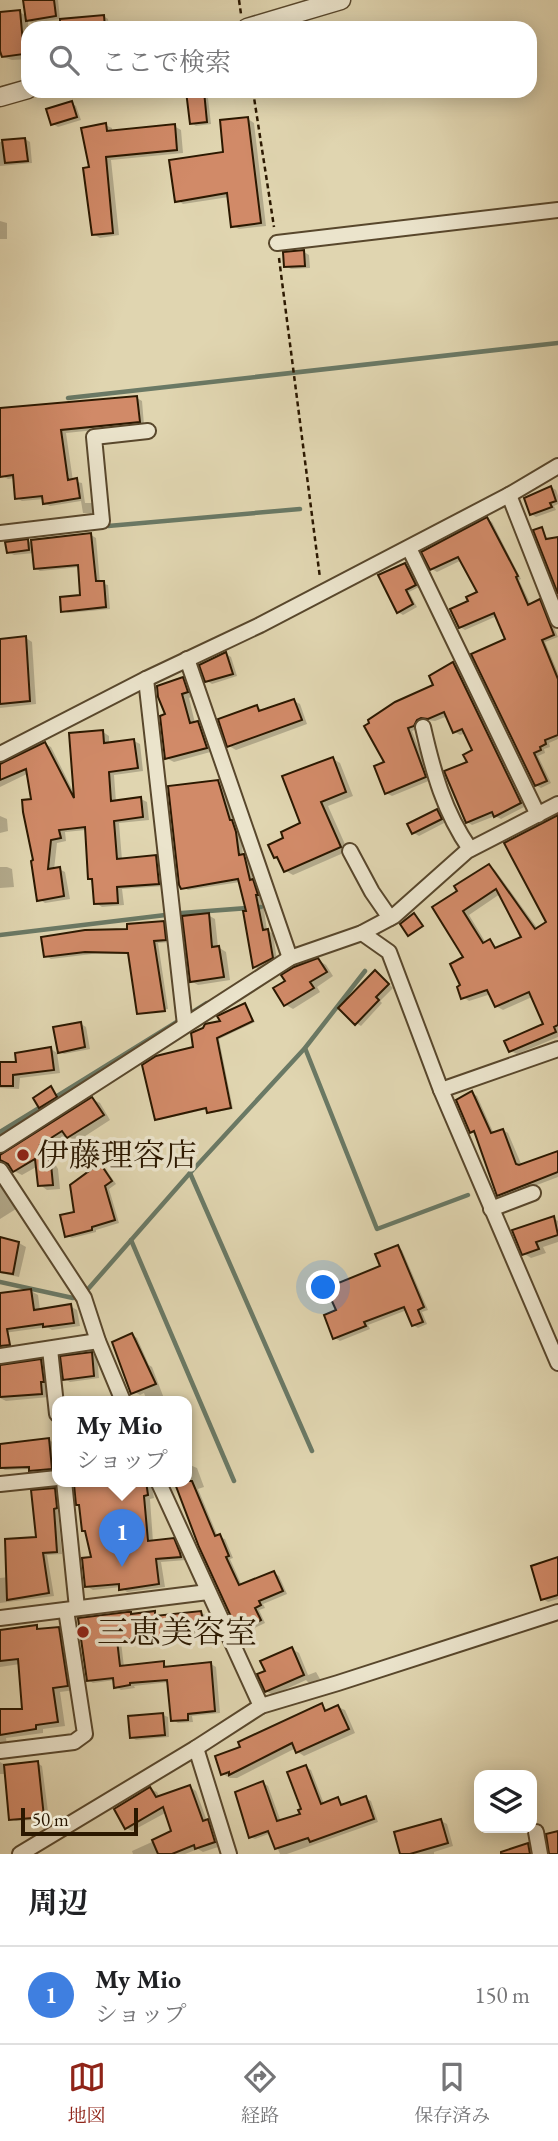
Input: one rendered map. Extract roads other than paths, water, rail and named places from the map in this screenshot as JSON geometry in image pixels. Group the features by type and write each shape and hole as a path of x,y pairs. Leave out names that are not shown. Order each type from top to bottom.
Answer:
{"street":[{"path":"270,21 341,0"},
{"path":"0,97 21,91"},
{"path":"277,243 558,210"},
{"path":"0,533 102,521 94,437 148,431"},
{"path":"0,754 146,679 260,625 509,495 558,466"},
{"path":"509,495 558,620"},
{"path":"409,548 538,815"},
{"path":"187,659 290,958"},
{"path":"146,679 185,1024"},
{"path":"423,727 436,782 457,830 470,849"},
{"path":"0,1145 290,958 362,933 390,918 470,849 558,804"},
{"path":"350,851 372,892 390,918"},
{"path":"362,933 389,952 441,1090 558,1363"},
{"path":"441,1090 558,1049"},
{"path":"0,1170 84,1298 98,1341 122,1396"},
{"path":"491,1209 533,1193"},
{"path":"0,1356 98,1341"},
{"path":"50,1349 55,1396"},
{"path":"0,1484 52,1479"},
{"path":"0,1751 74,1742 85,1734 72,1609 64,1487"},
{"path":"161,1487 261,1706"},
{"path":"0,1618 208,1592"},
{"path":"20,1854 261,1706 558,1612"},
{"path":"196,1748 229,1854"},
{"path":"536,1833 540,1854"}],"waterway":[{"path":"68,398 558,343"},
{"path":"108,526 300,509"},
{"path":"0,935 182,913 261,907"},
{"path":"89,1288 305,1048 365,971"},
{"path":"188,1015 207,1003"},
{"path":"54,1098 180,1020"},
{"path":"305,1048 377,1229 468,1195"},
{"path":"0,1132 44,1105"},
{"path":"190,1173 312,1451"},
{"path":"131,1240 234,1481"},
{"path":"0,1282 73,1298"}],"place":[{"name":"伊藤理容店","path":"23,1155"},
{"name":"My Mio","path":"122,1567"},
{"name":"三恵美容室","path":"83,1632"}]}
